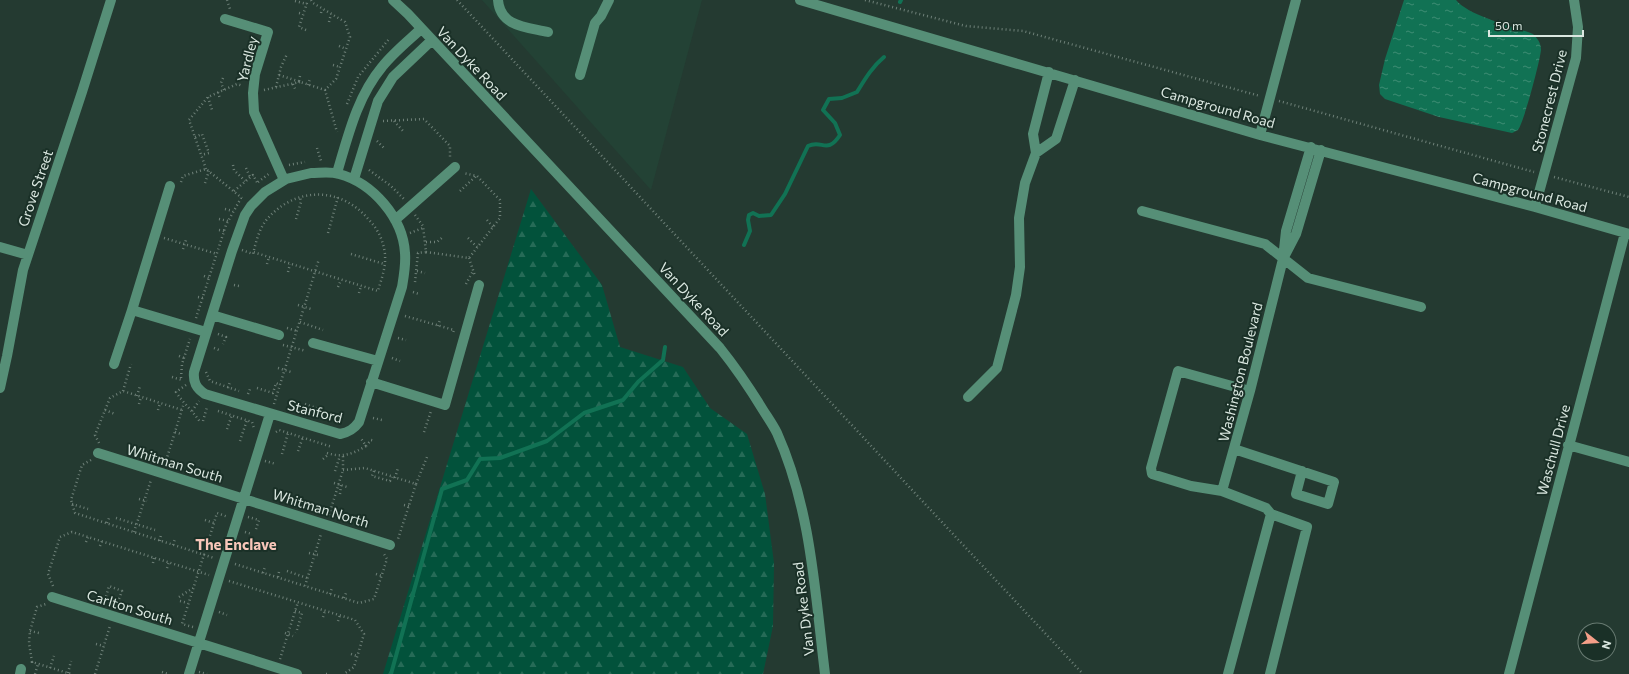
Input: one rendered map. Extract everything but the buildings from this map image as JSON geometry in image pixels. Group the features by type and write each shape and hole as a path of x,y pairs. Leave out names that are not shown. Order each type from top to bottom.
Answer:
{"street":[{"name":"Grove Street","path":"0,388 8,356 23,270 111,0"},
{"name":"Van Dyke Road","path":"393,0 408,14 720,348 743,377 776,432 794,477 808,538 816,591 825,674"},
{"name":"Van Dyke Road","path":"404,0 408,14"},
{"path":"498,0 505,18 510,22 548,32"},
{"path":"580,75 595,23 601,16 610,0"},
{"name":"Campground Road","path":"800,0 1260,135 1535,207 1627,234"},
{"path":"1260,135 1274,99 1296,0"},
{"name":"Stonecrest Drive","path":"1535,207 1576,58 1578,27 1574,0"},
{"name":"Yardley","path":"225,19 268,32 255,74 253,93 254,112 284,180"},
{"path":"337,173 362,97 382,66 421,29"},
{"path":"354,179 378,101 393,77 432,40"},
{"path":"968,397 997,368 1016,295 1020,267 1019,218 1025,183 1036,153 1033,134 1049,72"},
{"path":"1036,153 1056,139 1075,80"},
{"name":"Washington Boulevard","path":"1222,492 1250,391 1283,259 1286,231 1316,149"},
{"path":"395,220 455,167"},
{"name":"Stanford","path":"311,173 337,173 354,179 379,198 390,212 402,234 405,252 402,287 359,422 354,428 340,434 333,433 272,410 205,394 195,385 194,372 232,251 245,215 251,206 265,192 284,180 311,173"},
{"path":"114,364 174,186"},
{"path":"1142,211 1265,244 1308,278 1422,307"},
{"name":"Waschull Drive","path":"1509,674 1568,445 1627,234"},
{"path":"0,247 28,255"},
{"path":"371,382 445,405 478,282"},
{"path":"132,310 206,332"},
{"path":"212,314 279,339"},
{"path":"311,347 378,361"},
{"path":"1250,391 1178,371 1151,468 1152,474 1192,486 1222,492 1266,508 1272,514 1307,527 1270,674"},
{"name":"Stanford","path":"189,674 272,410"},
{"path":"1568,445 1629,462"},
{"path":"1234,449 1302,471"},
{"name":"Whitman South","path":"95,456 244,499"},
{"name":"Whitman North","path":"244,499 388,544"},
{"path":"1228,674 1272,514"},
{"name":"Carlton South","path":"50,600 199,643 297,674"}],"path":[{"path":"306,30 299,27 307,4 310,0 313,4 345,22 350,37 336,79 325,90"},
{"path":"458,0 1083,674"},
{"path":"865,0 966,26 1022,31 1536,172"},
{"path":"295,1 307,4"},
{"path":"321,13 322,9"},
{"path":"299,13 303,14"},
{"path":"329,22 331,14"},
{"path":"339,46 346,48"},
{"path":"276,87 279,75 288,54"},
{"path":"333,65 340,67"},
{"path":"279,75 325,90"},
{"path":"300,76 300,82"},
{"path":"223,78 221,83 224,90"},
{"path":"308,85 310,79"},
{"path":"263,91 265,89 300,82"},
{"path":"245,202 208,170 201,155 189,120 208,97 237,84 247,88"},
{"path":"293,84 296,91"},
{"path":"325,90 337,132"},
{"path":"218,92 220,100"},
{"path":"208,97 212,110"},
{"path":"381,128 386,115"},
{"path":"384,121 424,119 450,146 455,167 477,176 500,200 500,218 469,258"},
{"path":"394,121 402,130"},
{"path":"195,137 202,134 209,153 201,155"},
{"path":"375,148 379,134"},
{"path":"377,141 384,148"},
{"path":"198,146 205,144"},
{"path":"317,148 321,161"},
{"path":"233,165 234,170 245,181"},
{"path":"246,168 250,177"},
{"path":"365,168 391,186 407,202"},
{"path":"205,183 208,170"},
{"path":"174,186 183,176 208,170"},
{"path":"234,191 253,175 258,184 272,172"},
{"path":"381,178 384,174"},
{"path":"460,190 477,176"},
{"path":"1553,177 1629,198"},
{"path":"240,250 253,254 253,252 378,291 385,256 383,245 374,225 363,212 353,204 338,197 320,194 300,197 286,203 267,219 259,233 253,252"},
{"path":"296,219 301,202 300,197"},
{"path":"328,232 338,197"},
{"path":"196,319 224,232 233,211 241,198"},
{"path":"225,209 233,211"},
{"path":"415,214 423,228 426,242 426,252"},
{"path":"219,219 228,222"},
{"path":"487,220 493,227"},
{"path":"410,233 423,228"},
{"path":"219,230 224,232"},
{"path":"426,242 438,242 443,237"},
{"path":"162,238 217,254"},
{"path":"468,238 477,247"},
{"path":"184,249 186,240"},
{"path":"414,254 426,252 469,258"},
{"path":"351,254 384,264"},
{"path":"267,264 269,257"},
{"path":"469,258 478,282"},
{"path":"272,410 319,259"},
{"path":"288,272 290,264"},
{"path":"417,271 425,273"},
{"path":"204,276 209,278"},
{"path":"338,287 341,280"},
{"path":"234,285 239,286"},
{"path":"359,293 361,286"},
{"path":"413,292 419,294"},
{"path":"198,297 203,298"},
{"path":"298,305 311,309"},
{"path":"405,316 454,330 452,337"},
{"path":"438,326 440,320"},
{"path":"300,322 323,330"},
{"path":"212,354 220,330"},
{"path":"218,334 226,337 223,344"},
{"path":"398,338 406,340"},
{"path":"279,339 291,348 311,347"},
{"path":"214,348 219,350"},
{"path":"179,356 184,358"},
{"path":"392,358 400,361"},
{"path":"123,391 131,364"},
{"path":"208,366 206,376 210,381 255,396"},
{"path":"278,368 291,372"},
{"path":"172,377 182,380"},
{"path":"228,388 230,382"},
{"path":"188,383 176,392 184,403 202,422 208,408"},
{"path":"257,388 273,393 276,384 280,385"},
{"path":"137,396 140,386"},
{"path":"248,394 250,388"},
{"path":"105,445 99,443 95,435 111,397 123,391 182,410"},
{"path":"139,404 141,397"},
{"path":"192,411 200,399"},
{"path":"268,400 282,404"},
{"path":"158,410 160,403"},
{"path":"169,465 165,464 173,433 184,403"},
{"path":"197,404 247,420 253,424 254,434"},
{"path":"305,404 319,408"},
{"path":"310,413 312,406"},
{"path":"424,432 432,409"},
{"path":"105,410 115,414"},
{"path":"227,429 232,415"},
{"path":"373,418 382,420"},
{"path":"240,441 247,420"},
{"path":"101,421 106,423"},
{"path":"274,433 279,430 332,447"},
{"path":"173,433 181,434"},
{"path":"282,454 288,433"},
{"path":"358,434 366,446"},
{"path":"298,451 302,438"},
{"path":"329,454 341,456 356,452 366,446 371,440 375,441"},
{"path":"323,459 329,454 334,442"},
{"path":"95,456 82,466 79,480 71,500 75,513 216,559"},
{"path":"328,517 338,495 343,470 341,456"},
{"path":"335,471 341,456"},
{"path":"232,563 359,603 374,599 387,559 388,544 398,539 427,456"},
{"path":"262,468 265,460 276,464"},
{"path":"343,470 364,468 416,484"},
{"path":"395,478 398,468"},
{"path":"374,471 372,476 390,481 392,477"},
{"path":"382,479 383,474"},
{"path":"134,532 151,485 151,476"},
{"path":"334,483 347,487"},
{"path":"338,495 339,485"},
{"path":"139,499 146,501"},
{"path":"72,504 88,509"},
{"path":"404,505 409,506"},
{"path":"192,631 193,627 182,624 198,571 217,514 228,517 230,511"},
{"path":"93,519 95,514"},
{"path":"247,517 259,520 256,529"},
{"path":"107,523 108,518"},
{"path":"116,518 155,530"},
{"path":"206,520 214,523"},
{"path":"304,586 322,530"},
{"path":"58,588 52,586 48,574 54,561 60,537 72,532 212,575"},
{"path":"242,532 252,534"},
{"path":"160,540 161,534"},
{"path":"86,542 88,537"},
{"path":"173,545 175,539"},
{"path":"100,546 102,541"},
{"path":"309,553 318,555"},
{"path":"153,563 154,558"},
{"path":"167,568 169,562"},
{"path":"263,573 265,567"},
{"path":"287,571 307,578"},
{"path":"278,577 279,572"},
{"path":"376,574 382,576"},
{"path":"227,580 355,620 364,634 354,667 344,674"},
{"path":"104,604 109,586 122,590 116,609"},
{"path":"179,597 193,587"},
{"path":"330,594 332,588"},
{"path":"344,598 346,593"},
{"path":"32,662 28,643 30,631 35,620 37,607 50,600"},
{"path":"180,601 188,604"},
{"path":"280,660 286,634 298,602"},
{"path":"295,611 302,613 296,633"},
{"path":"323,616 325,611"},
{"path":"217,612 226,615"},
{"path":"338,621 340,615"},
{"path":"95,674 112,620"},
{"path":"30,631 39,633"},
{"path":"286,634 293,636"},
{"path":"96,644 104,646"},
{"path":"102,652 106,654"},
{"path":"352,654 358,656"},
{"path":"50,668 54,656"},
{"path":"32,662 69,674 71,661"},
{"path":"24,670 32,662"},
{"path":"35,674 38,664"},
{"path":"162,672 168,674"}],"shaded area":[{"path":"482,0 702,0 651,190"}],"green space":[{"path":"531,189 602,285 620,347 683,367 710,408 747,434 765,494 774,563 773,626 763,674 383,674"}],"water":[{"path":"1404,0 1456,0 1462,6 1481,16 1533,34 1539,41 1541,50 1528,104 1518,130 1512,133 1439,117 1385,99 1380,94 1379,85 1385,59"}],"waterway":[{"path":"744,245 750,231 748,220 749,215 753,213 759,216 771,215 785,194 808,146 813,144 831,144 840,135 835,123 823,110 829,99 842,98 857,92 872,69 884,57"},
{"path":"391,674 442,489 467,480 480,459 500,458 547,441 584,413 623,400 638,382 663,360 665,347"}],"district":[{"name":"The Enclave","path":"236,544"}]}
